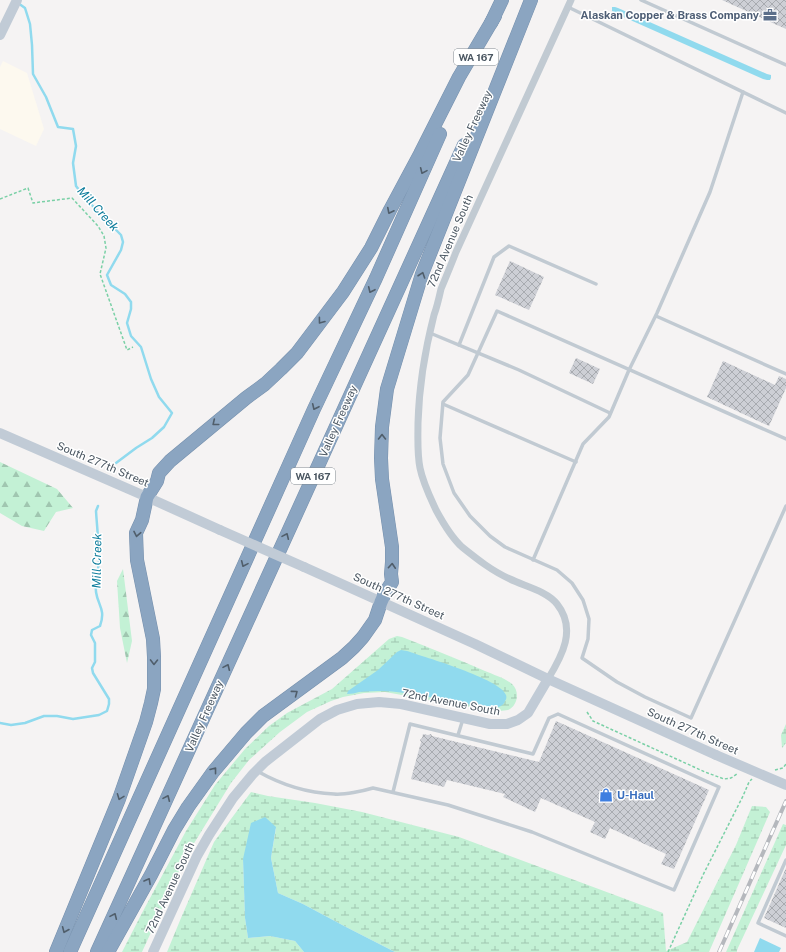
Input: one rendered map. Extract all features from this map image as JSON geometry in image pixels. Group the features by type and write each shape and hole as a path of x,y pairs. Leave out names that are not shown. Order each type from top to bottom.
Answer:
{"highway":[{"name":"WA 167","path":"70,952 311,416 376,278 432,150 458,98 502,0"},
{"path":"108,952 174,830 188,807 213,772 246,733 263,716 342,658 354,647 375,620 385,593 392,582 392,547 382,479 382,427 387,389 422,274 530,0"},
{"name":"Valley Freeway","path":"97,952 530,0"},
{"path":"56,952 119,799 144,728 154,689 153,639 137,560 136,542 136,533 142,520 147,497 160,473 170,461 281,370 297,353 343,292 371,248 459,77 494,16"}],"main road":[{"path":"1,29 17,0"},
{"name":"South 277th Street","path":"0,433 476,644 548,679 786,785"},
{"name":"72nd Avenue South","path":"153,952 197,856 233,798 242,786 265,762 320,719 337,710 357,704 379,702 495,724 507,724 526,716 531,710 548,679"}],"street":[{"name":"72nd Avenue South","path":"548,679 558,663 567,637 566,622 559,607 557,603 547,596 509,579 473,556 458,543 443,523 426,487 420,468 418,442 419,403 430,333 441,290 456,252 569,3"}],"lane":[{"path":"641,0 786,65"},
{"path":"569,3 786,113"},
{"path":"533,560 583,444 609,417 629,370 656,316 710,192 742,92"},
{"path":"459,345 494,257 509,246 596,284"},
{"path":"786,439 497,311 468,375 443,402 440,438 443,464 454,493 470,516 490,536 505,547 557,570 572,583 583,600 589,619 588,639 582,658 617,682 645,697 691,718 786,506"},
{"path":"656,316 786,374"},
{"path":"430,333 519,370 610,413"},
{"path":"443,404 576,462"},
{"path":"256,771 299,789 335,795 374,788 448,805 532,832 674,890 719,787 558,714 549,718 533,754 410,724 393,792"},
{"path":"458,735 463,718"},
{"path":"786,860 758,923 786,936"}],"path":[{"path":"0,199 28,188 33,203 72,198 98,226 104,236 106,248 100,274 127,350 133,347"},
{"path":"587,712 593,721 705,772 724,779 730,778 737,774"},
{"path":"668,952 703,875 749,782"}],"shaded area":[{"path":"3,61 27,73 44,129 36,146 0,129 0,67"}],"green space":[{"path":"0,462 57,489 73,508 56,512 44,531 22,526 0,513"},
{"path":"123,569 132,641 127,663 120,628 117,581"},
{"path":"397,636 506,680 515,687 517,694 516,702 508,710 492,711 385,692 364,693 331,701 307,712 280,732 249,760 231,783 185,858 142,952 122,952 186,831 215,785 245,749 269,726 287,713 332,689 389,639"},
{"path":"786,724 786,743 782,748 781,735"},
{"path":"251,792 362,812 459,837 663,913 666,951 687,942 736,845 752,806 766,807 770,812 709,952 395,952 303,904 278,893 271,858 276,828 243,859 245,918 248,938 270,936 295,941 304,952 167,952 214,842"},
{"path":"783,824 786,825 786,845 737,952 726,952"}],"water":[{"path":"612,7 618,8 771,75 771,78 770,80 763,79 619,15 612,11"},
{"path":"401,650 461,669 491,682 501,689 506,695 504,704 496,708 481,707 417,695 384,691 368,691 347,694 348,691 378,670"},
{"path":"265,817 276,827 271,858 278,893 303,904 395,952 304,952 295,941 270,936 248,938 245,918 243,859 251,823"},
{"path":"760,938 781,948 779,952 754,952"}],"building":[{"name":"Alaskan Copper & Brass Company","path":"722,0 786,0 786,29"},
{"path":"510,261 544,277 529,310 495,295"},
{"path":"576,358 600,369 593,384 569,373"},
{"path":"723,361 775,385 779,376 786,379 786,388 769,426 707,397"},
{"name":"U-Haul","path":"556,721 709,790 674,869 661,864 666,854 610,828 605,839 590,832 595,822 541,798 535,812 503,797 505,794 447,780 444,787 411,779 421,742 420,740 423,734 431,734 432,736 539,762"},
{"path":"786,868 786,928 764,918"}],"waterway":[{"name":"Mill Creek","path":"18,3 25,8 30,24 33,74 46,97 58,127 73,129 76,146 73,163 76,186 86,199 121,235 123,242 121,250 107,275 111,285 125,294 131,302 131,309 127,323 131,336 141,347 151,379 159,397 172,413 164,427 152,438 116,463"},
{"name":"Mill Creek","path":"0,723 11,725 25,723 44,716 57,716 73,719 99,715 107,711 109,699 93,673 92,668 95,662 95,643 91,635 92,630 100,626 102,620 102,611 96,592 99,561 96,511 98,506"}],"railway":[{"path":"719,952 786,801"}],"place":[{"name":"Alaskan Copper & Brass Company","path":"770,15"},
{"name":"U-Haul","path":"606,795"}]}
